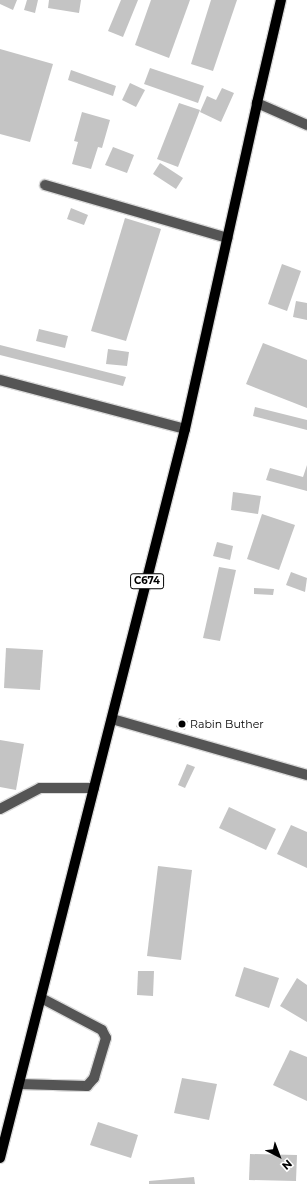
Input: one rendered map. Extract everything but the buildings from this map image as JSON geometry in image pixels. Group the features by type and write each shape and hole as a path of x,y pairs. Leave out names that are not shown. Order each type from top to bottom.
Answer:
{"main road":[{"name":"C674","path":"0,1158 185,429 256,103 281,0"}],"street":[{"path":"256,103 307,125"},
{"path":"45,185 227,238"},
{"path":"0,380 185,429"},
{"path":"112,719 307,775"},
{"path":"0,809 40,788 94,788"},
{"path":"19,1084 87,1086 94,1078 106,1038 102,1030 41,998"}],"place":[{"name":"Rabin Buther","path":"182,724"}]}
